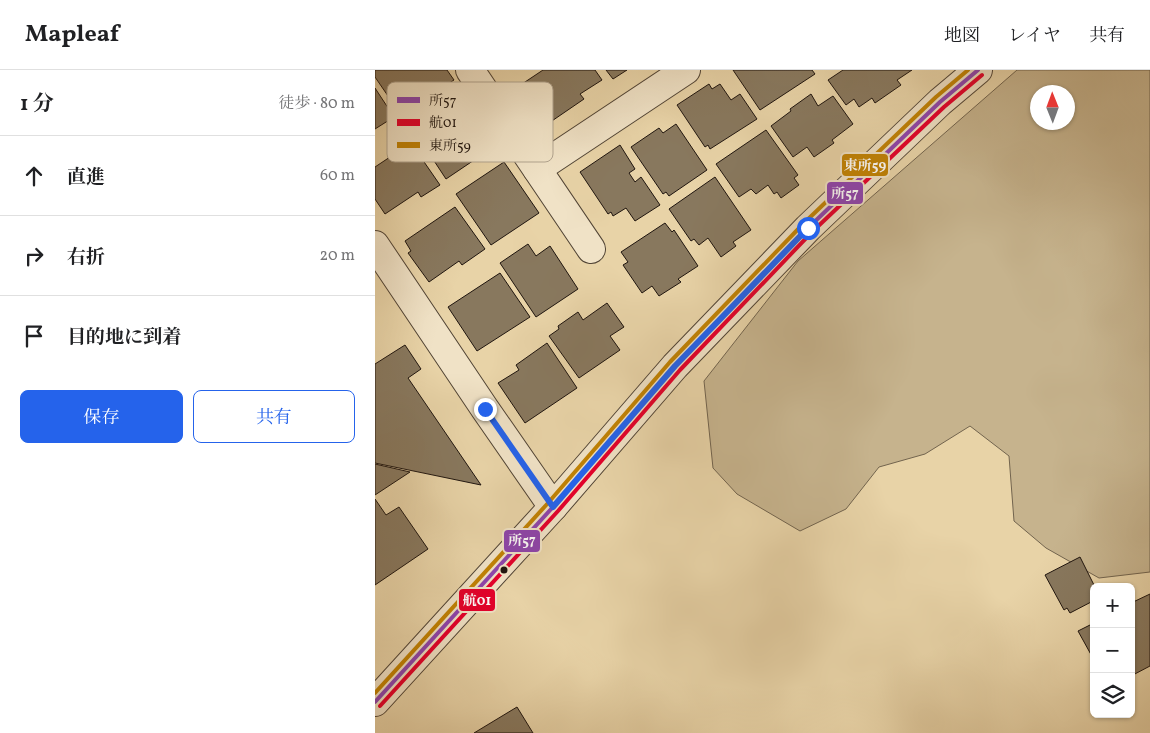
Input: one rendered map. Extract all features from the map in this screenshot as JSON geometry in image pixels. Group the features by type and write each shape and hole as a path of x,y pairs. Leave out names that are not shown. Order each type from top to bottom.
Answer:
{"street":[{"path":"471,70 479,82"},
{"path":"553,158 686,70"},
{"path":"375,702 553,507 675,366 795,242 940,102 978,70"},
{"path":"532,162 591,249"},
{"path":"537,169 548,162"},
{"path":"375,245 553,507"}],"shaded area":[{"path":"1017,70 1150,70 1150,572 1099,578 1046,548 1014,521 1009,456 970,426 925,454 879,467 846,509 800,531 737,494 713,468 704,381 798,261"}],"building":[{"path":"375,70 447,70 454,80 451,82 387,82 387,95 375,77"},
{"path":"543,70 595,70 602,80 580,94 584,99 553,120 553,82 525,82"},
{"path":"606,70 627,70 613,79"},
{"path":"733,70 812,70 815,74 760,110"},
{"path":"843,70 912,70 897,80 901,85 875,103 872,98 859,107 854,99 846,105 828,80"},
{"path":"709,84 712,89 720,84 731,100 740,94 757,119 710,149 708,145 705,147 677,105"},
{"path":"375,88 387,106 387,121 375,129"},
{"path":"811,94 818,106 833,96 853,124 832,140 834,143 814,157 807,147 793,157 771,126"},
{"path":"676,124 707,170 669,196 666,192 663,194 631,147 659,128 663,133"},
{"path":"766,130 798,175 794,178 799,185 781,198 777,192 774,194 768,185 756,194 751,189 739,197 716,164"},
{"path":"620,145 635,169 629,173 635,182 641,177 660,205 635,221 626,208 613,216 611,212 608,214 580,172"},
{"path":"387,159 387,162 424,162 440,185 421,197 418,192 385,214 375,199 375,167"},
{"path":"435,162 471,162 446,179"},
{"path":"504,162 539,213 491,245 456,194"},
{"path":"715,177 751,230 733,242 736,246 721,257 708,238 699,245 694,239 691,241 669,209"},
{"path":"455,207 485,249 462,265 459,261 429,282 408,253 411,251 405,241"},
{"path":"665,223 672,232 674,230 698,266 678,279 681,282 659,296 652,286 642,293 623,265 628,262 621,252"},
{"path":"528,244 536,256 550,246 578,289 536,317 500,263"},
{"path":"500,273 530,317 477,351 448,307"},
{"path":"607,303 624,327 610,336 620,350 579,378 549,336 559,329 558,326 578,312 583,320"},
{"path":"547,343 577,388 525,423 498,383 519,370 516,365"},
{"path":"405,345 421,369 408,378 481,485 375,463 375,364"},
{"path":"375,464 410,472 375,495"},
{"path":"375,499 386,515 399,507 428,549 375,585"},
{"path":"1080,557 1093,583 1090,583 1090,603 1070,613 1067,608 1064,610 1045,575"},
{"path":"1150,594 1150,666 1135,674 1135,628 1135,601"},
{"path":"1090,625 1090,653 1078,631"},
{"path":"517,707 533,733 474,733"}],"transit line":[{"name":"東所59","path":"375,693 548,503 670,362 804,223 936,97 968,70"},
{"name":"所57","path":"375,702 553,507 675,366 808,228 940,102 978,70"},
{"name":"航01","path":"380,706 558,511 680,370 812,232 944,107 982,75"}],"route":[{"path":"485,409 553,507 675,366 808,228"}]}
